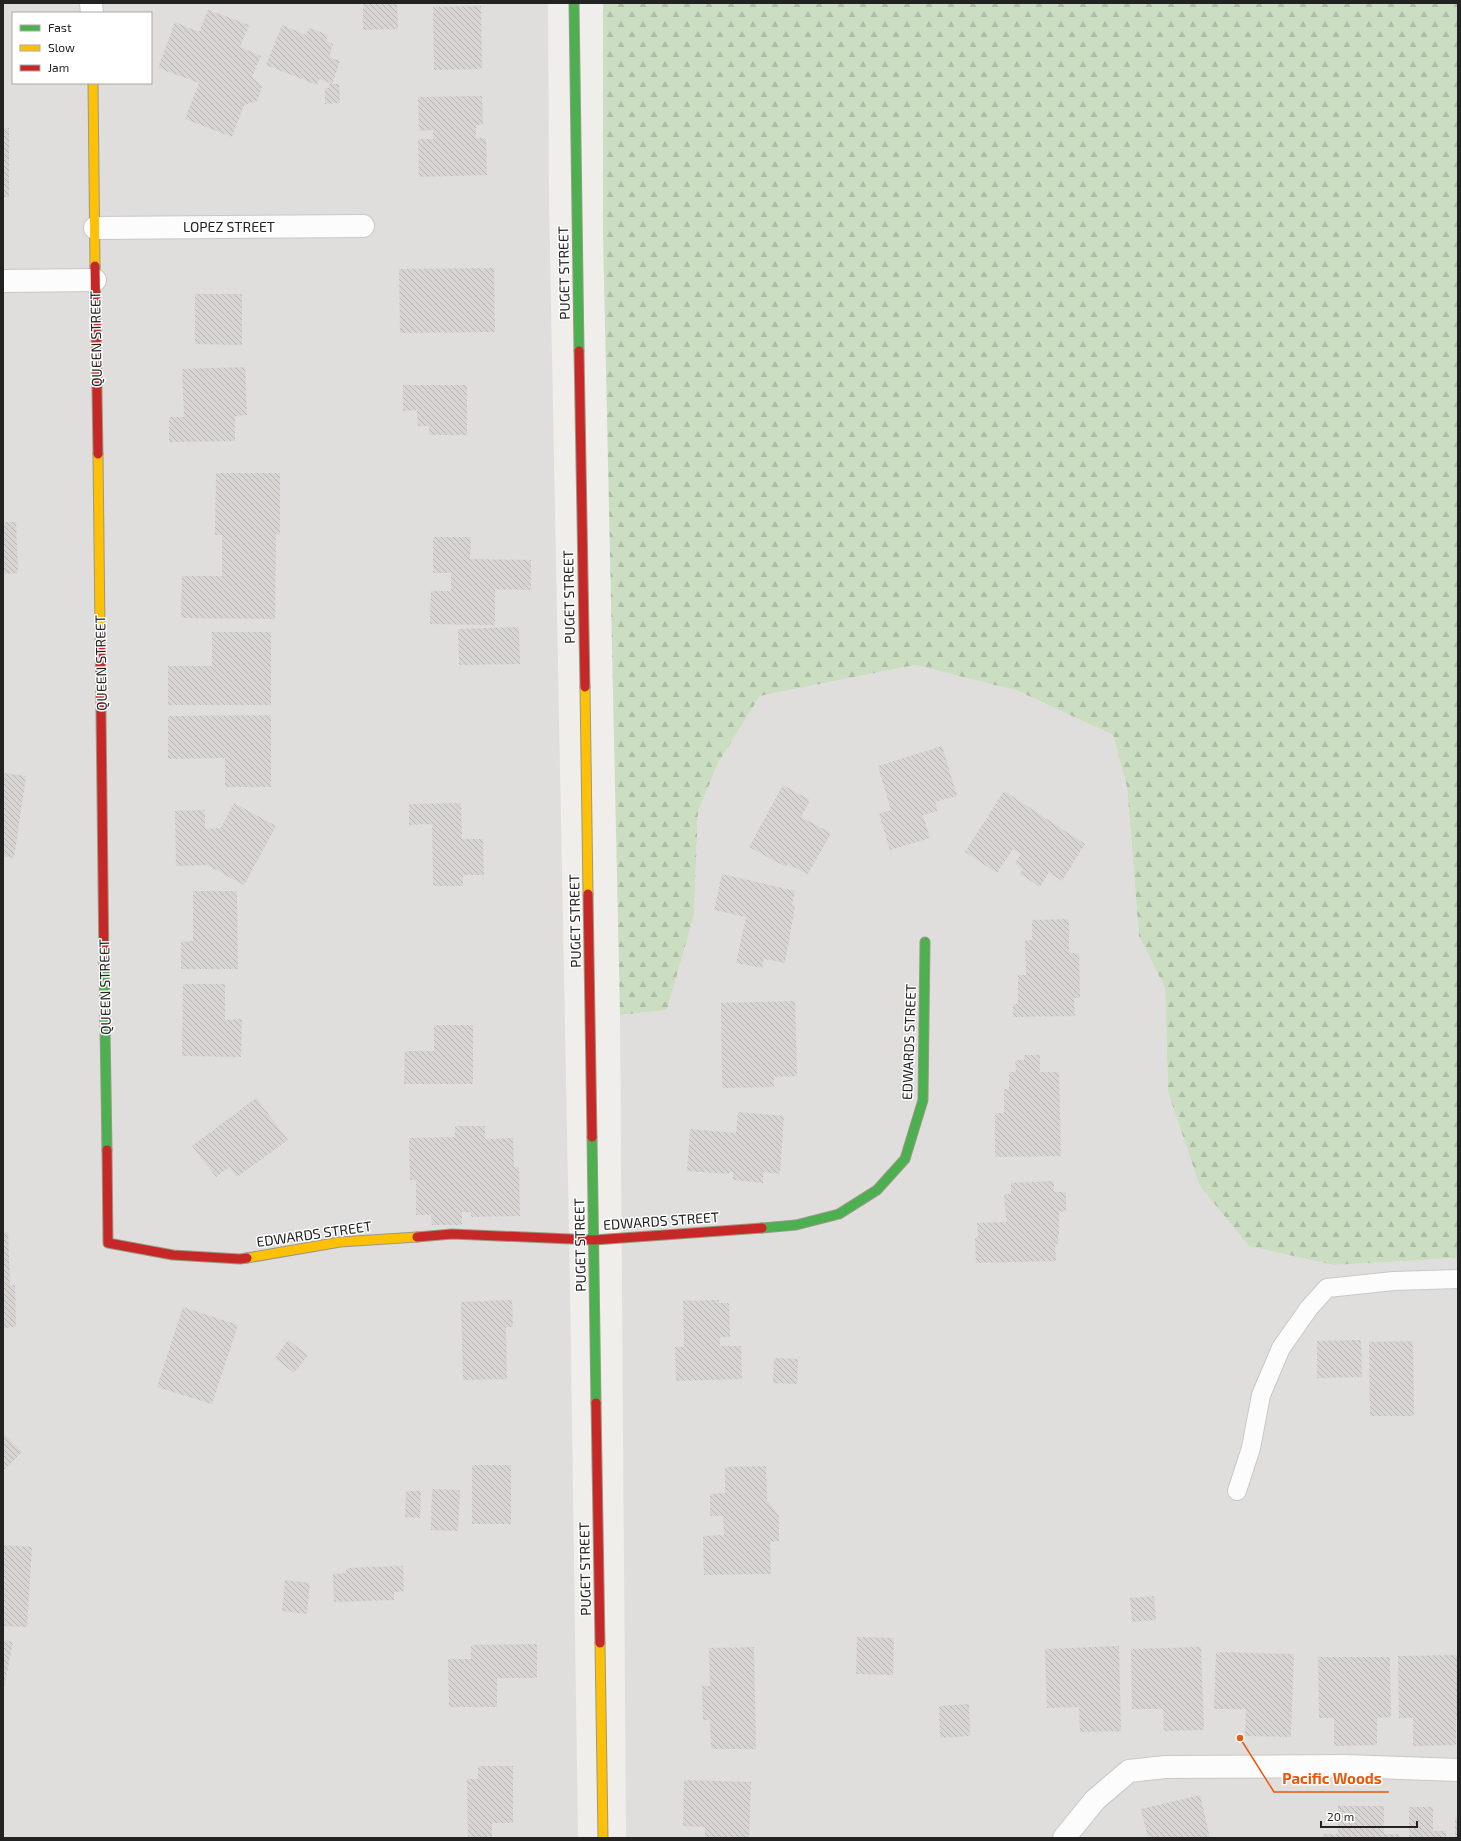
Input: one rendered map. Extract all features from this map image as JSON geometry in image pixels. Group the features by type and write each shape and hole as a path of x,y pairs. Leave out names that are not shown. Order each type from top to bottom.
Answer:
{"street":[{"name":"PUGET STREET","path":"574,3 603,1838"},
{"name":"QUEEN STREET","path":"93,84 108,1243"},
{"name":"LOPEZ STREET","path":"94,228 363,226"},
{"path":"3,281 95,280"},
{"name":"EDWARDS STREET","path":"108,1243 174,1255 240,1259 340,1242 452,1234 594,1240 796,1225 839,1214 877,1190 905,1159 923,1100 925,942"},
{"path":"1064,1838 1095,1800 1129,1771 1165,1767 1345,1766 1458,1770"}],"lane":[{"path":"1237,1491 1251,1448 1261,1395 1281,1348 1309,1308 1327,1288 1394,1281 1458,1279"}],"shaded area":[{"path":"3,3 548,3 549,201 570,1286 578,1838 3,1838"},
{"path":"915,665 1018,691 1113,735 1127,787 1139,936 1165,988 1168,1092 1334,1265 1458,1258 1458,1838 626,1838 620,1015 667,1010 694,915 698,812 718,763 760,696"}],"green space":[{"path":"603,3 1458,4 1458,1258 1334,1265 1249,1246 1200,1186 1168,1092 1165,988 1139,936 1127,787 1113,735 1018,691 915,665 760,696 718,763 698,812 694,915 667,1010 620,1015 603,234"}],"building":[{"path":"363,3 397,3 398,29 363,30"},
{"path":"481,6 482,69 434,70 433,7"},
{"path":"208,10 249,25 240,47 261,56 252,77 262,87 257,101 244,105 232,137 185,119 199,83 158,68 175,22 199,32"},
{"path":"282,25 306,35 309,28 328,35 326,41 333,44 329,57 340,61 332,84 319,79 317,85 266,65"},
{"path":"329,84 339,84 340,103 325,104 325,88 329,88"},
{"path":"482,96 483,125 476,125 476,138 486,138 487,175 419,177 418,139 433,139 433,130 419,131 418,97"},
{"path":"3,128 9,128 9,197 3,197"},
{"path":"494,268 495,332 400,333 399,269"},
{"path":"195,294 242,294 242,345 195,344"},
{"path":"245,367 247,415 235,416 235,441 169,442 169,417 184,417 182,369"},
{"path":"403,385 467,385 467,435 429,435 429,426 418,426 417,410 403,411"},
{"path":"216,473 280,473 280,535 276,534 275,619 181,618 182,576 222,576 222,535 215,535"},
{"path":"3,522 16,522 18,573 3,574"},
{"path":"433,537 471,537 470,559 531,560 531,590 495,589 495,625 430,624 431,591 451,591 451,573 433,573"},
{"path":"519,627 520,664 459,665 458,629"},
{"path":"212,632 271,632 271,705 168,705 168,666 212,666"},
{"path":"271,715 271,787 225,787 225,758 168,759 168,716"},
{"path":"942,746 957,796 935,802 938,811 923,815 930,838 890,850 879,814 891,810 878,766"},
{"path":"3,773 26,776 14,858 3,856"},
{"path":"783,785 810,800 801,817 831,833 808,874 788,864 786,867 749,847"},
{"path":"1004,791 1085,844 1062,881 1049,872 1040,887 1020,874 1023,869 1015,863 1021,854 1013,849 997,873 965,852"},
{"path":"234,803 276,826 244,885 207,865 176,866 175,811 205,810 205,829 221,828"},
{"path":"461,803 462,839 483,839 484,875 463,875 463,886 433,886 432,824 409,825 409,804"},
{"path":"722,874 795,891 792,905 795,906 785,963 764,959 762,968 736,963 746,917 714,910"},
{"path":"193,891 237,891 238,969 181,969 181,942 193,941"},
{"path":"1069,919 1069,953 1079,953 1080,998 1074,998 1075,1016 1013,1017 1013,1004 1018,1004 1018,975 1026,975 1025,940 1032,940 1032,920"},
{"path":"183,984 225,984 225,1020 242,1019 241,1057 182,1056"},
{"path":"795,1001 797,1076 774,1077 774,1087 722,1088 721,1003"},
{"path":"434,1025 473,1025 473,1084 404,1084 405,1051 434,1051"},
{"path":"1024,1055 1040,1055 1040,1072 1059,1072 1061,1156 995,1157 995,1113 1004,1113 1004,1089 1009,1089 1009,1072 1016,1072 1015,1060 1024,1060"},
{"path":"256,1098 288,1140 237,1177 229,1167 216,1177 192,1146"},
{"path":"738,1112 784,1116 780,1174 763,1172 763,1183 733,1180 733,1172 729,1172 729,1174 687,1171 690,1129 736,1133"},
{"path":"455,1126 485,1126 485,1139 513,1138 514,1167 519,1167 520,1216 471,1217 471,1212 462,1212 462,1225 432,1225 431,1215 416,1215 416,1180 410,1180 409,1138 455,1137"},
{"path":"1054,1181 1054,1192 1066,1192 1066,1211 1059,1212 1058,1244 1055,1244 1056,1261 976,1263 975,1237 978,1237 977,1223 1007,1222 1004,1194 1011,1194 1011,1183"},
{"path":"3,1232 8,1232 10,1285 15,1285 16,1327 3,1328"},
{"path":"512,1300 513,1327 506,1327 507,1379 463,1380 461,1302"},
{"path":"719,1300 719,1303 729,1303 730,1337 720,1337 720,1346 741,1346 742,1379 676,1381 675,1347 684,1347 683,1301"},
{"path":"183,1307 238,1325 212,1404 157,1387"},
{"path":"288,1340 308,1355 294,1373 275,1358"},
{"path":"1361,1340 1362,1377 1317,1378 1317,1341"},
{"path":"1413,1341 1414,1416 1370,1416 1369,1342"},
{"path":"774,1358 798,1359 797,1384 773,1383"},
{"path":"3,1433 22,1452 3,1471"},
{"path":"472,1465 511,1465 511,1524 472,1524"},
{"path":"766,1466 767,1500 779,1516 779,1541 770,1542 771,1574 704,1575 703,1536 724,1535 723,1516 710,1516 710,1494 725,1493 725,1467"},
{"path":"432,1489 460,1490 458,1531 431,1530"},
{"path":"406,1491 421,1491 420,1518 405,1517"},
{"path":"3,1545 32,1547 27,1627 3,1626"},
{"path":"403,1566 404,1591 394,1592 394,1600 334,1602 333,1574 346,1573 346,1568"},
{"path":"285,1580 310,1583 307,1614 282,1611"},
{"path":"1154,1596 1156,1620 1132,1622 1130,1598"},
{"path":"857,1637 894,1638 893,1675 856,1674"},
{"path":"3,1640 13,1642 4,1688 3,1688"},
{"path":"537,1644 537,1678 497,1678 497,1707 449,1707 448,1659 471,1659 471,1645"},
{"path":"1119,1646 1121,1731 1080,1732 1079,1707 1047,1708 1045,1649"},
{"path":"754,1647 756,1749 711,1749 710,1720 703,1720 702,1686 710,1686 709,1648"},
{"path":"1201,1647 1204,1730 1164,1731 1163,1709 1132,1709 1131,1649"},
{"path":"1216,1652 1294,1654 1291,1737 1245,1736 1246,1709 1214,1709"},
{"path":"1458,1655 1458,1717 1456,1717 1456,1745 1413,1746 1413,1718 1399,1718 1398,1656"},
{"path":"1318,1657 1390,1657 1391,1717 1377,1718 1377,1745 1334,1746 1334,1718 1319,1718"},
{"path":"969,1704 970,1736 940,1738 939,1706"},
{"path":"478,1766 513,1766 513,1823 492,1823 492,1838 468,1838 467,1779 478,1779"},
{"path":"684,1780 751,1782 749,1838 705,1838 705,1827 683,1826"},
{"path":"1200,1795 1210,1838 1148,1838 1141,1809"},
{"path":"1338,1806 1384,1806 1384,1834 1399,1834 1399,1838 1323,1838 1323,1834 1338,1834"},
{"path":"1409,1807 1433,1807 1433,1831 1446,1831 1446,1838 1409,1838"},
{"path":"1455,1818 1458,1818 1458,1838 1455,1838"}],"traffic: fast":[{"path":"574,3 579,351"},
{"path":"762,1228 796,1225 839,1214 877,1190 905,1159 923,1100 925,942"},
{"path":"104,965 107,1150"},
{"path":"592,1137 596,1403"}],"traffic: slow":[{"path":"93,84 95,266"},
{"path":"98,454 100,630"},
{"path":"585,687 588,894"},
{"path":"247,1258 340,1242 417,1237"},
{"path":"600,1643 603,1838"}],"traffic: jam":[{"path":"95,266 98,454"},
{"path":"579,351 585,687"},
{"path":"100,630 104,965"},
{"path":"588,894 592,1137"},
{"path":"107,1150 108,1243 173,1255 240,1259 247,1258"},
{"path":"417,1237 452,1234 594,1240 762,1228"},
{"path":"596,1403 600,1643"}],"place":[{"name":"Pacific Woods","path":"1240,1738"}]}
